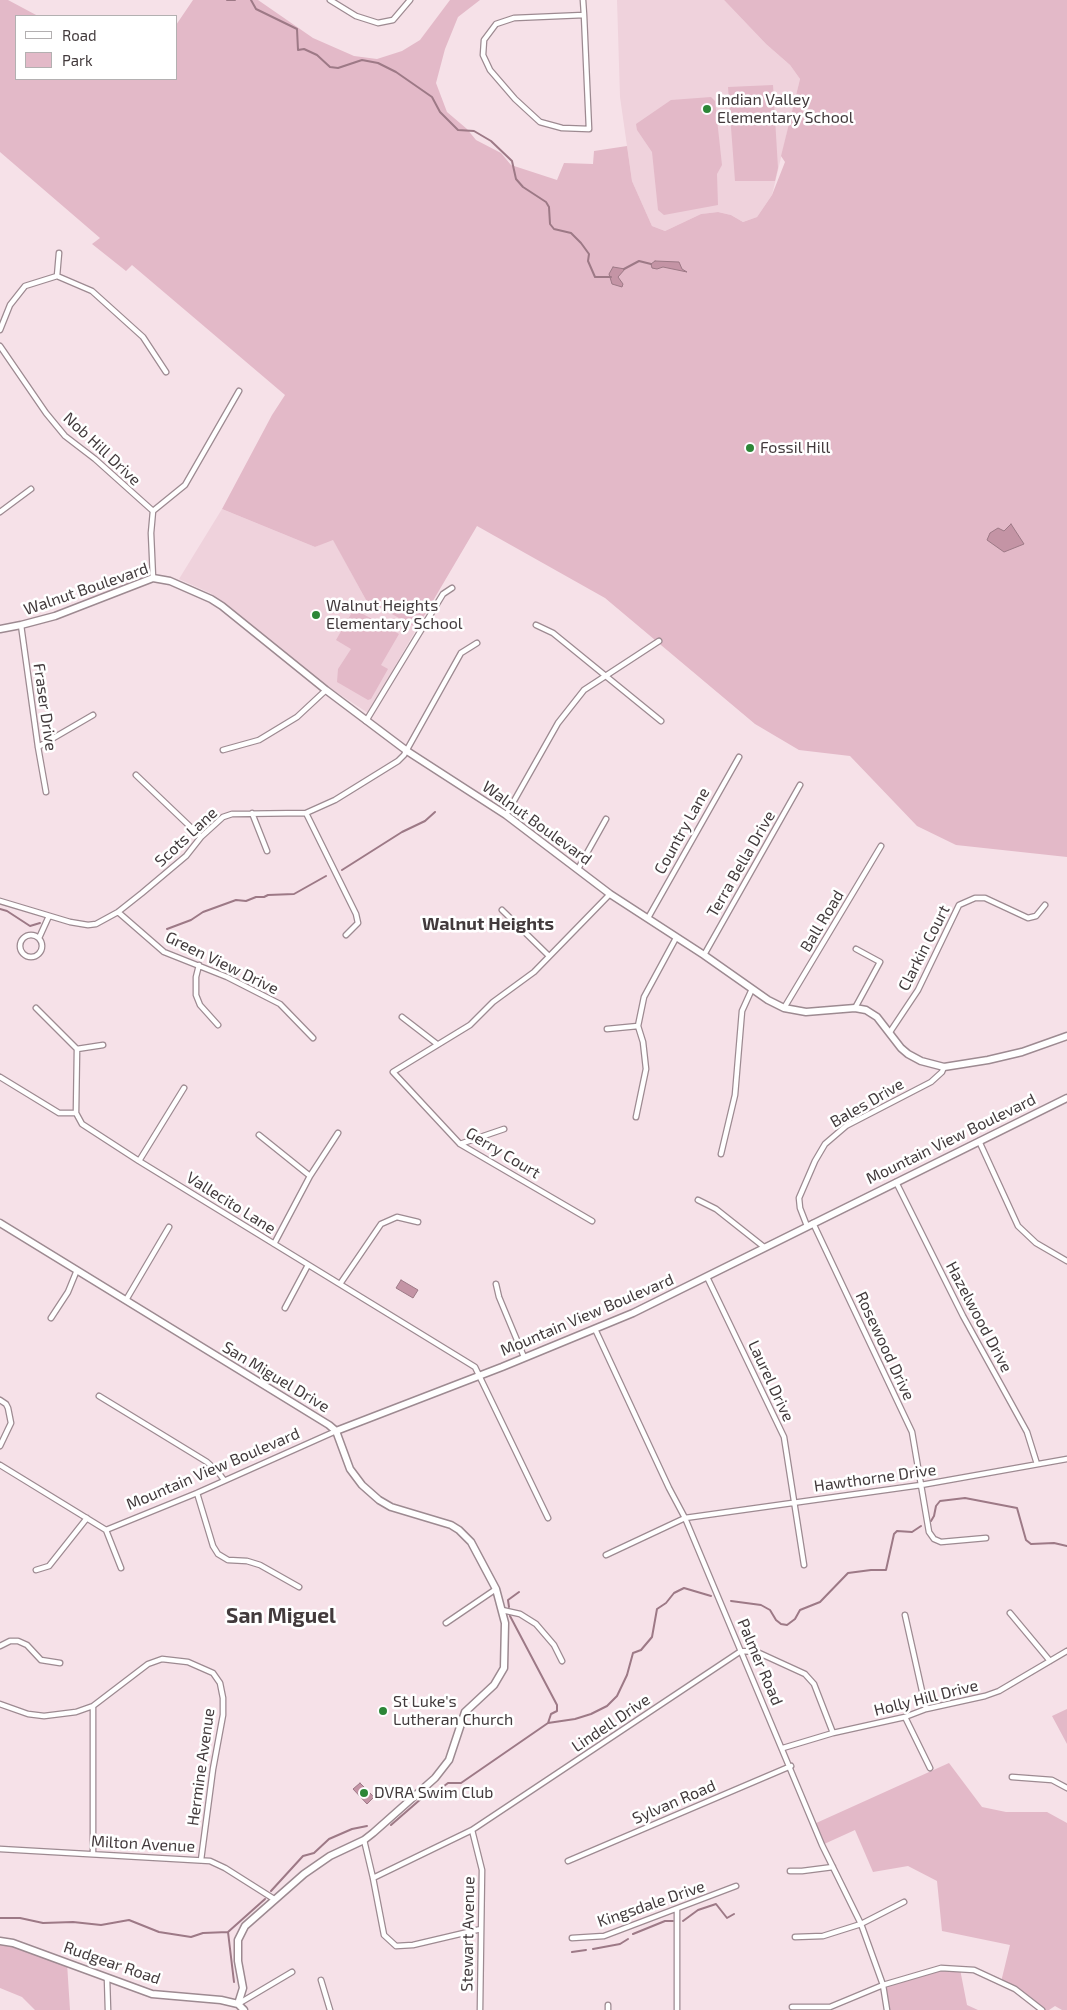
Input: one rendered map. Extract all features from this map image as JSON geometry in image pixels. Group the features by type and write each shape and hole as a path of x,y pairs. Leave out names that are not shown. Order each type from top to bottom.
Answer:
{"street":[{"path":"330,0 356,16 378,23 393,20 410,0"},
{"path":"583,0 584,15 589,129 562,128 540,122 515,99 490,70 483,55 484,40 496,24 514,18 584,15"},
{"path":"57,276 59,253"},
{"path":"0,330 10,305 25,286 57,276 92,291 142,337 166,372"},
{"name":"Nob Hill Drive","path":"0,346 46,413 66,436 95,459 153,511"},
{"path":"153,578 151,533 153,511 185,485 239,391"},
{"path":"0,512 31,489"},
{"name":"Walnut Boulevard","path":"0,629 55,616 153,578 170,581 211,599 222,606 326,690 406,751 506,814 610,894 704,955 752,989 784,1008 806,1012 855,1008 872,1012 908,1054 921,1061 944,1067 1022,1052 1067,1036"},
{"path":"366,721 443,594 452,588"},
{"name":"Fraser Drive","path":"21,625 46,792"},
{"path":"536,625 553,633 661,721"},
{"path":"506,814 558,723 584,690 659,641"},
{"name":"Scots Lane","path":"0,901 49,916 88,925 96,924 118,912 186,856 201,837 223,817 232,814 252,813 306,813 335,800 398,761 406,751 461,653 477,643"},
{"path":"223,750 259,740 297,717 326,690"},
{"path":"38,747 93,715"},
{"name":"Country Lane","path":"648,918 739,757"},
{"path":"136,775 201,837"},
{"name":"Terra Bella Drive","path":"704,955 800,785"},
{"path":"252,813 267,851"},
{"path":"306,813 356,914 358,923 346,935"},
{"path":"578,869 606,819"},
{"name":"Ball Road","path":"784,1008 881,846"},
{"path":"402,1017 437,1044 470,1025 493,1002 518,985 549,956 610,894"},
{"name":"Clarkin Court","path":"890,1032 918,990 959,904 974,898 985,898 1028,918 1036,916 1045,904"},
{"path":"502,910 549,956"},
{"name":"Green View Drive","path":"118,912 164,952 227,977 280,1004 314,1038"},
{"path":"39,938 32,935 25,937 21,946 23,953 30,956 39,953 42,947 39,938 49,916"},
{"path":"636,1117 646,1069 643,1042 638,1026 644,997 676,938"},
{"path":"855,1008 880,962 856,949"},
{"path":"199,965 196,977 196,995 200,1005 218,1025"},
{"path":"721,1154 735,1096 742,1011 752,989"},
{"path":"0,1077 60,1112 76,1113 77,1049 36,1008"},
{"path":"607,1029 638,1026"},
{"name":"Gerry Court","path":"437,1044 393,1072 460,1144 592,1220"},
{"path":"77,1049 103,1045"},
{"name":"Bales Drive","path":"810,1224 800,1208 799,1198 815,1161 825,1144 846,1126 931,1082 942,1072 944,1067"},
{"path":"139,1161 184,1088"},
{"name":"Mountain View Boulevard","path":"106,1530 336,1431 633,1313 1067,1098"},
{"name":"Vallecito Lane","path":"76,1113 82,1124 475,1367 479,1375"},
{"path":"460,1144 504,1129"},
{"path":"274,1244 310,1176 338,1133"},
{"path":"259,1136 310,1176"},
{"path":"978,1141 1018,1226 1036,1243 1067,1261"},
{"name":"Hazelwood Drive","path":"896,1182 963,1316 1027,1432 1037,1464"},
{"path":"698,1200 716,1209 764,1247"},
{"path":"340,1284 380,1224 397,1217 418,1222"},
{"name":"San Miguel Drive","path":"0,1223 328,1425 336,1431 350,1468 362,1485 379,1500 391,1507 459,1530 471,1542 496,1589 504,1623 504,1668 501,1676 465,1712 453,1750 440,1772 364,1840 318,1864 274,1899 245,1926 238,1940 238,1961 243,1988 238,2004"},
{"name":"Rosewood Drive","path":"810,1224 912,1432 929,1532 934,1539 941,1542 986,1538"},
{"path":"126,1300 169,1227"},
{"path":"285,1308 308,1265"},
{"path":"51,1318 68,1292 77,1270"},
{"name":"Laurel Drive","path":"707,1277 784,1437 804,1565"},
{"path":"496,1284 499,1297 524,1357"},
{"name":"Palmer Road","path":"594,1329 685,1518 832,1867 861,1924 883,1985 887,2010"},
{"path":"479,1375 548,1518"},
{"path":"99,1396 207,1462 224,1480"},
{"path":"0,1400 8,1408 11,1423 0,1446"},
{"name":"Hawthorne Drive","path":"606,1555 685,1518 920,1485 1067,1460"},
{"path":"0,1465 106,1530 122,1568"},
{"path":"197,1492 213,1546 218,1554 228,1560 247,1561 260,1565 299,1587"},
{"path":"36,1570 49,1566 58,1558 87,1518"},
{"path":"446,1623 496,1589"},
{"path":"502,1610 520,1614 536,1624 554,1645 562,1660"},
{"path":"1010,1613 1050,1660"},
{"path":"905,1615 926,1709"},
{"path":"0,1646 10,1641 18,1641 36,1653 40,1660 60,1663"},
{"path":"741,1651 757,1652 805,1674 814,1684 833,1733"},
{"name":"Lindell Drive","path":"373,1878 472,1830 741,1651"},
{"name":"Holly Hill Drive","path":"783,1748 833,1733 905,1717 926,1709 964,1702 998,1691 1067,1651"},
{"name":"Hermine Avenue","path":"0,1704 28,1714 57,1716 93,1706 148,1664 155,1661 171,1659 188,1662 213,1673 217,1677 223,1698 223,1715 213,1769 201,1860"},
{"path":"93,1706 93,1854"},
{"path":"905,1717 930,1768"},
{"name":"Sylvan Road","path":"568,1861 791,1766"},
{"path":"1012,1777 1052,1780 1067,1788"},
{"name":"Stewart Avenue","path":"472,1830 482,1870 480,2010"},
{"path":"364,1840 384,1935 396,1946 481,1929"},
{"name":"Milton Avenue","path":"0,1850 210,1861 225,1868 274,1899"},
{"path":"790,1871 832,1867"},
{"name":"Kingsdale Drive","path":"572,1938 604,1936 677,1910 736,1886"},
{"path":"795,1937 822,1936 861,1924 904,1902"},
{"path":"677,1910 677,2010"},
{"name":"Rudgear Road","path":"0,1941 13,1943 152,1994 221,2000 238,2004"},
{"path":"792,2007 830,2007 883,1985 941,1968 974,1970 1015,1989 1042,2010"},
{"path":"244,2010 238,2004 292,1972"},
{"path":"106,1978 108,2010"},
{"path":"321,1980 330,2010"}],"shaded area":[{"name":"Indian Valley Elementary School","path":"617,0 724,0 766,44 790,65 800,79 772,195 757,217 743,222 731,215 718,212 701,214 665,231 652,226 632,181 620,97"},
{"path":"655,261 679,262 682,269 687,272 663,267 652,268 651,264"},
{"path":"613,267 625,269 618,277 623,284 622,287 612,284 609,274"},
{"name":"Walnut Heights Elementary School","path":"222,509 315,547 333,539 366,600 417,628 368,713 327,686 223,602 210,593 179,579"},
{"path":"1011,524 1024,544 1004,552 987,540 990,533 998,528 1004,531"},
{"path":"401,1280 418,1290 413,1298 396,1288"},
{"name":"DVRA Swim Club","path":"360,1783 374,1797 367,1804 353,1789"}],"green space":[{"path":"0,0 8,0 36,15 15,15 15,80 178,80 178,22 193,0 258,0 313,38 354,56 377,59 402,51 420,40 450,0 480,0 458,17 445,49 436,83 447,112 467,129 476,140 501,153 511,165 557,180 564,163 593,164 594,151 627,146 632,181 652,226 665,231 701,214 718,212 731,215 743,222 757,217 772,195 785,162 781,156 800,79 790,65 766,44 724,0 1067,0 1067,857 956,845 917,826 850,756 799,750 755,724 605,598 477,526 417,628 366,600 333,540 315,547 222,509 272,415 285,395 132,265 126,271 92,244 100,238 0,152"},
{"path":"773,85 778,168 775,181 735,181 728,87"},
{"path":"711,97 715,101 722,165 717,174 718,205 664,215 658,210 652,152 637,130 636,124 671,100"},
{"path":"354,609 399,634 381,665 388,669 371,699 368,700 337,682 338,669 351,649 336,640"},
{"path":"1067,1709 1067,1744 1052,1716"},
{"path":"949,1763 982,1807 1006,1812 1047,1812 1067,1823 1067,2010 1062,2010 1055,2006 1049,2010 1042,2010 1015,1989 1001,1982 1010,1945 942,1931 937,1881 908,1866 873,1872 855,1830 822,1845 814,1824"},
{"path":"0,1941 67,1963 70,2010 35,2010 22,1997 0,1988"},
{"path":"941,1968 960,1969 967,2005 978,2010 887,2010 883,1985"}],"waterway":[{"path":"227,0 235,0"},
{"path":"251,0 256,9 297,29 298,50 304,49 317,55 330,67 338,68 362,60 378,63 396,72 432,97 440,112 458,130 474,131 491,141 512,161 516,179 523,187 546,202 549,207 550,224 554,229 571,233 581,243 589,254 588,261 595,277 611,277"},
{"path":"624,269 639,261 651,264"},
{"path":"342,870 402,832 425,821 435,812"},
{"path":"167,929 191,920 203,912 236,900 246,901 268,895 294,894 326,876"},
{"path":"0,909 7,911 30,926 40,923"},
{"path":"931,1521 936,1506 940,1501 965,1498 1017,1508 1026,1540 1031,1544 1054,1543 1067,1546"},
{"path":"731,1601 761,1605 770,1610 781,1624 787,1625 795,1619 800,1610 820,1602 848,1573 886,1570 894,1534 897,1531 912,1532 921,1526"},
{"path":"391,1825 422,1798 435,1793 448,1783 461,1783 548,1723 575,1719 607,1706 617,1696 627,1675 633,1653 641,1650 652,1637 657,1609 666,1603 674,1593 684,1588 711,1596"},
{"path":"509,1607 508,1600 519,1592"},
{"path":"510,1616 557,1705 557,1711 551,1714 548,1723"},
{"path":"271,1891 303,1856 314,1853 329,1839 352,1829 367,1826"},
{"path":"0,1918 20,1918 43,1923 73,1922 101,1925 129,1920 159,1932 191,1937 203,1933 228,1932 265,1899"},
{"path":"683,1921 698,1910 716,1904 727,1918 734,1914"},
{"path":"633,1934 665,1921 673,1921"},
{"path":"228,1932 234,1982"},
{"path":"593,1949 620,1944 628,1939"},
{"path":"572,1952 586,1950"}],"place":[{"name":"Indian Valley Elementary School","path":"707,109"},
{"name":"Fossil Hill","path":"750,448"},
{"name":"Walnut Heights Elementary School","path":"316,615"},
{"name":"St Luke's Lutheran Church","path":"383,1711"},
{"name":"DVRA Swim Club","path":"364,1793"}],"district":[{"name":"Walnut Heights","path":"488,924"},
{"name":"San Miguel","path":"281,1616"}]}
